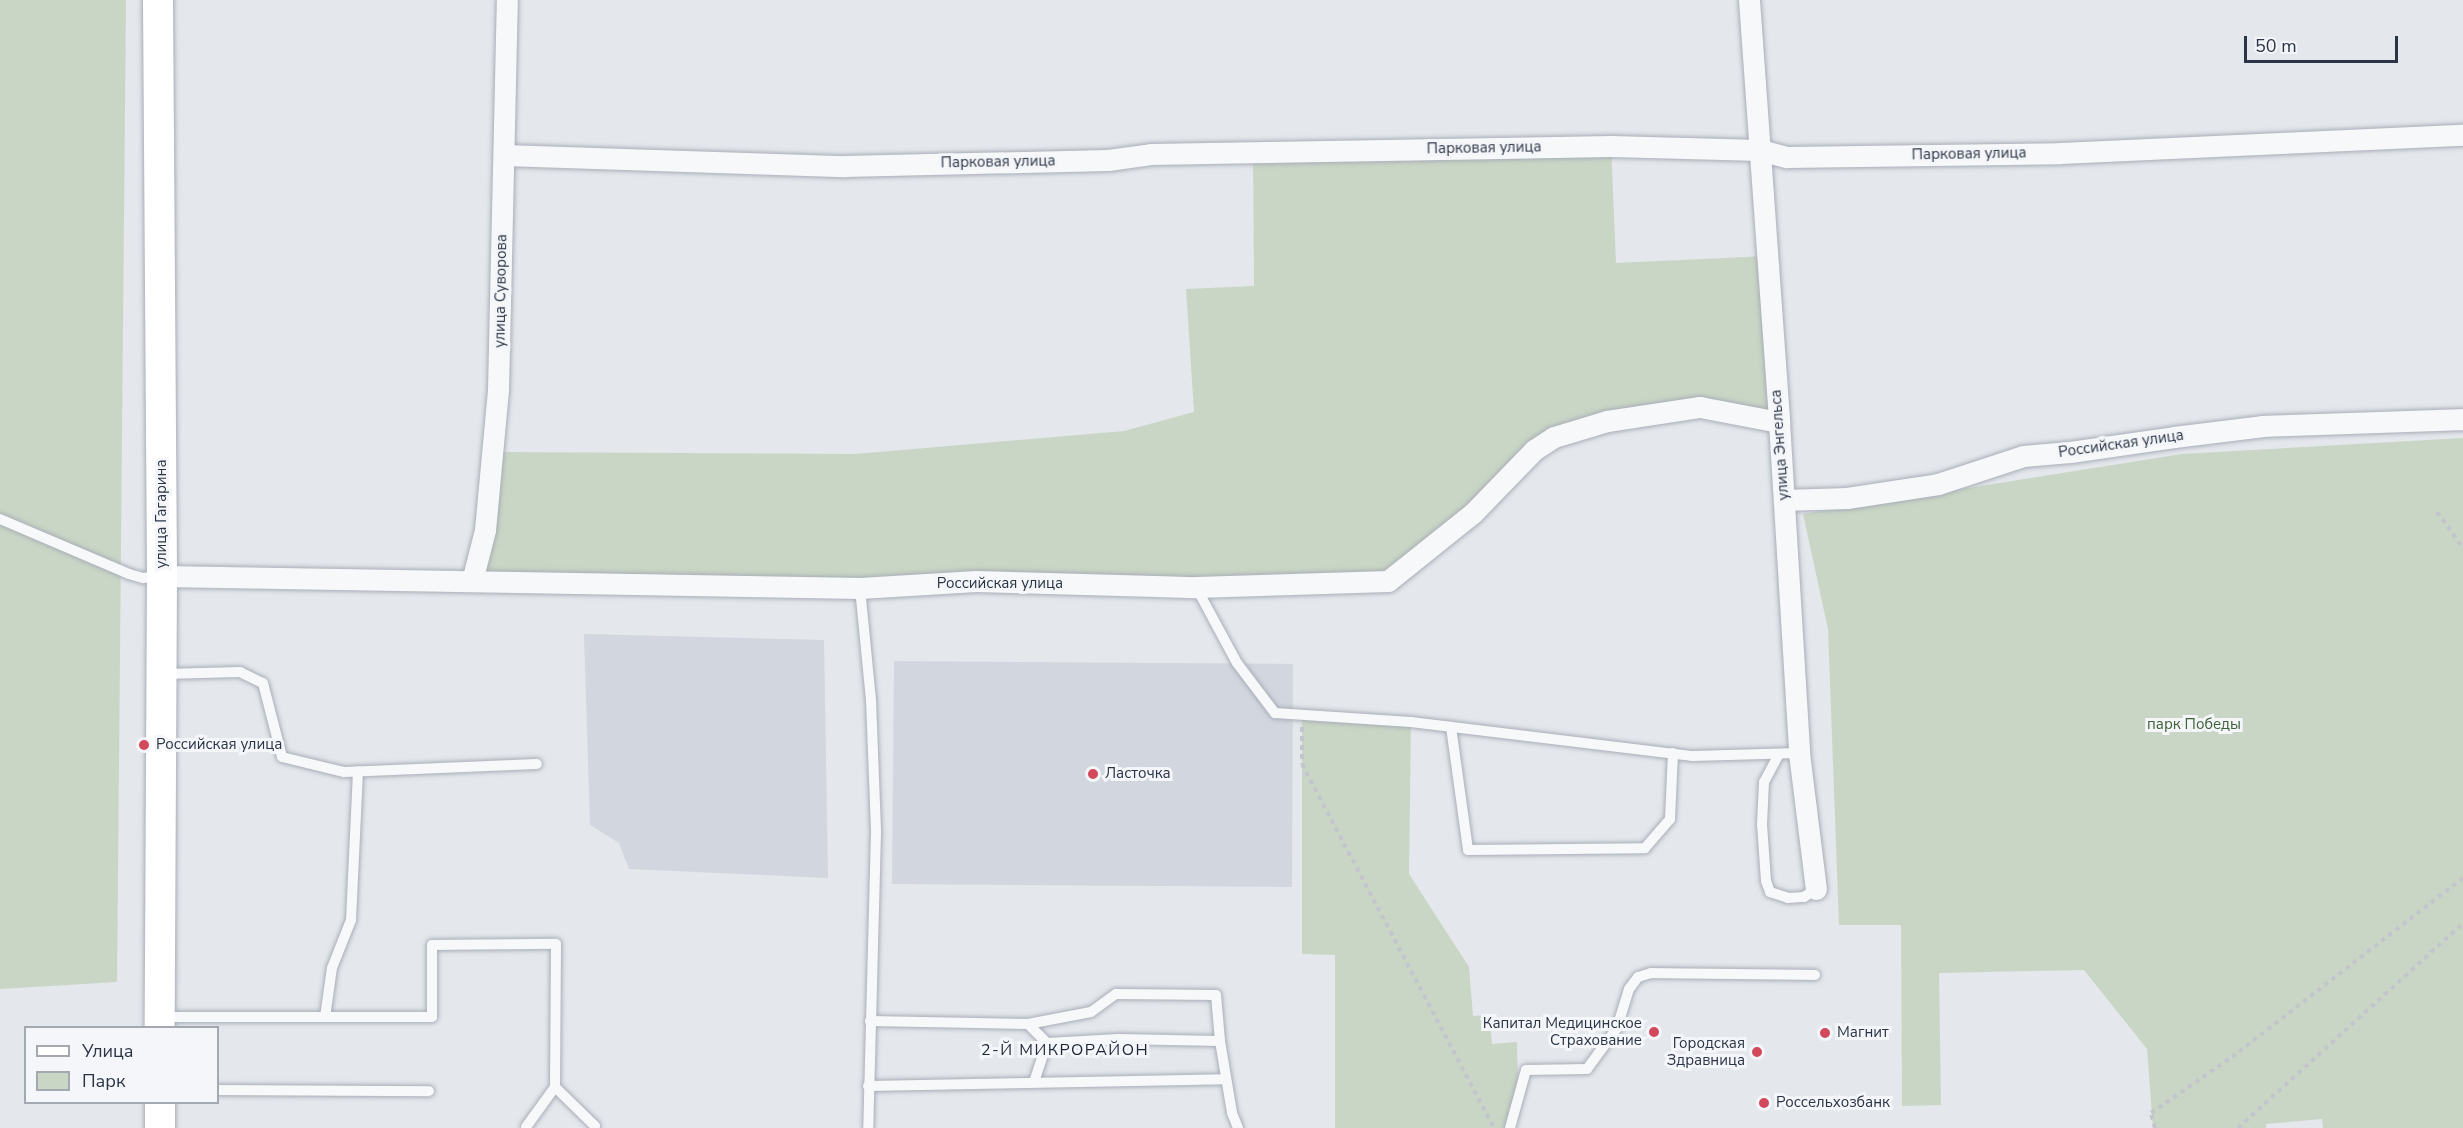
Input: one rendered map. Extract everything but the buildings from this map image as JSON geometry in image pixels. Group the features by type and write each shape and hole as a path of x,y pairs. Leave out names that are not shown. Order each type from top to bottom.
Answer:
{"street":[{"name":"улица Гагарина","path":"158,0 162,576 160,1022"},
{"name":"улица Суворова","path":"472,581 484,530 498,390 507,0"},
{"name":"улица Энгельса","path":"1749,0 1784,500 1789,753 1816,889"},
{"name":"Парковая улица","path":"504,155 844,166 1108,160 1151,154 1611,146 1760,150 1787,157 2060,153 2463,135"},
{"name":"Российская улица","path":"162,576 860,588 976,581 1197,587 1388,581 1473,513 1534,450 1554,437 1607,421 1700,407 1779,422"},
{"name":"Российская улица","path":"1784,500 1847,498 1938,484 2024,456 2263,426 2463,419"},
{"path":"160,1104 160,1128"}],"lane":[{"path":"0,519 129,574 143,578 162,576"},
{"path":"1197,587 1237,663 1275,713 1451,727 1693,756 1789,753"},
{"path":"860,588 871,700 876,832 868,1128"},
{"path":"161,674 240,672 263,683 282,757 344,772 537,764"},
{"path":"1451,727 1468,850 1645,849 1670,819 1673,753"},
{"path":"1789,753 1764,782 1762,824 1766,880 1770,892 1788,898 1804,897 1816,889"},
{"path":"325,1017 332,968 351,920 358,771"},
{"path":"160,1022 325,1017 432,1017 432,945 556,944 555,1087 526,1127"},
{"path":"1510,1128 1526,1070 1587,1069 1617,1028 1629,989 1638,977 1652,973 1815,975"},
{"path":"870,1021 1028,1024 1091,1012 1116,994 1216,995 1226,1079 1232,1113 1238,1128"},
{"path":"1028,1024 1047,1043 1119,1039 1220,1041"},
{"path":"1034,1082 1047,1043"},
{"path":"868,1086 1226,1079"},
{"path":"555,1087 595,1126"},
{"path":"219,1090 429,1091"}],"path":[{"path":"2437,512 2463,548"},
{"path":"1302,715 1302,764 1494,1128"},
{"path":"2155,1128 2151,1113 2232,1057 2463,878"},
{"path":"2238,1128 2463,923"}],"shaded area":[{"path":"584,634 824,640 828,878 629,869 619,843 590,825"},
{"name":"Ласточка","path":"894,661 1293,664 1292,887 892,884"}],"green space":[{"path":"0,0 126,0 117,982 0,989"},
{"path":"1611,146 1616,263 1767,256 1779,422 1700,407 1554,437 1388,581 472,581 493,452 856,454 1124,431 1194,412 1186,289 1254,286 1253,152"},
{"name":"парк Победы","path":"2463,438 2463,1128 2323,1128 2322,1119 2266,1124 2266,1128 2153,1128 2147,1049 2084,970 1939,973 1941,1105 1902,1106 1901,925 1839,925 1828,629 1803,514 2182,454"},
{"path":"1302,715 1411,722 1409,874 1469,967 1473,1016 1489,1015 1492,1044 1517,1042 1518,1099 1510,1128 1335,1128 1335,955 1302,954"}],"place":[{"name":"Российская улица","path":"144,745"},
{"name":"Ласточка","path":"1093,774"},
{"name":"Капитал Медицинское Страхование","path":"1654,1032"},
{"name":"Магнит","path":"1825,1033"},
{"name":"Городская Здравница","path":"1757,1052"},
{"name":"Россельхозбанк","path":"1764,1103"}],"district":[{"name":"2-Й МИКРОРАЙОН","path":"1065,1050"}]}
